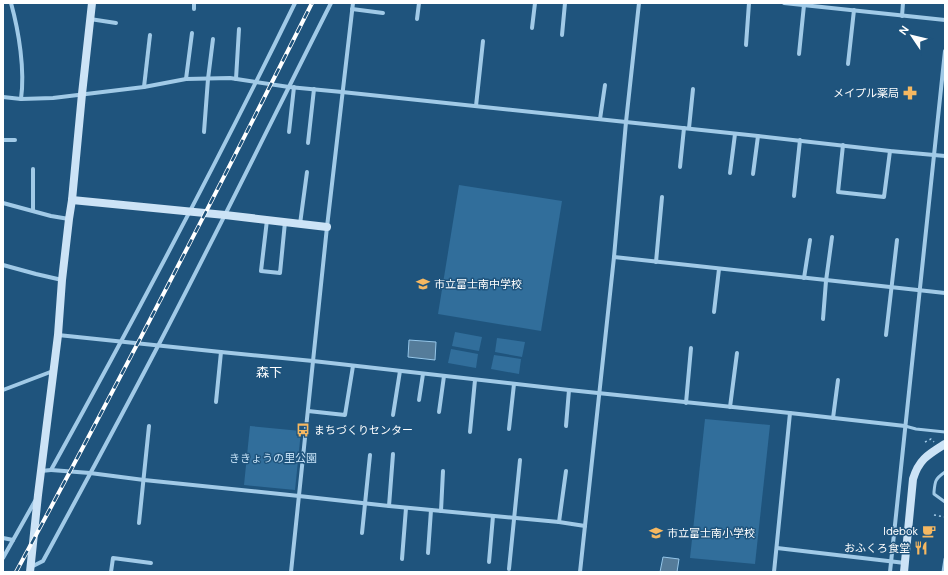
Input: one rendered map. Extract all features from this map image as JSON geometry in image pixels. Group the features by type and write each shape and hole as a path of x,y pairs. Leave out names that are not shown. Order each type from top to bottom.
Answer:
{"street":[{"path":"11,3 20,49 22,88 21,99"},
{"path":"30,570 58,335 62,280 72,200 92,3"},
{"path":"194,3 194,9"},
{"path":"52,470 190,211 295,3"},
{"path":"30,570 43,561 159,345 226,215 331,3"},
{"path":"291,572 327,227 353,3"},
{"path":"417,19 418,3"},
{"path":"532,28 535,3"},
{"path":"562,35 565,3"},
{"path":"580,572 598,393 614,257 626,122 639,3"},
{"path":"746,45 749,3"},
{"path":"784,3 945,20"},
{"path":"902,16 903,3"},
{"path":"799,54 804,5"},
{"path":"352,9 384,13"},
{"path":"848,64 854,10"},
{"path":"90,19 116,23"},
{"path":"236,79 239,29"},
{"path":"186,79 192,33"},
{"path":"144,87 150,35"},
{"path":"204,132 213,39"},
{"path":"476,106 483,41"},
{"path":"890,572 945,51"},
{"path":"3,97 21,99 53,98 144,87 186,79 236,79 289,87 945,156"},
{"path":"600,119 605,85"},
{"path":"289,132 294,87"},
{"path":"308,143 314,89"},
{"path":"689,128 693,89"},
{"path":"680,167 684,128"},
{"path":"730,173 735,134"},
{"path":"753,174 758,136"},
{"path":"3,140 15,140"},
{"path":"794,196 800,140"},
{"path":"843,145 838,192 884,197 890,151"},
{"path":"33,169 33,210"},
{"path":"300,224 307,172"},
{"path":"656,262 662,197"},
{"path":"72,200 267,219 327,227"},
{"path":"3,203 51,216 69,219"},
{"path":"267,219 261,271 280,273 285,222"},
{"path":"823,319 832,237"},
{"path":"804,278 810,240"},
{"path":"886,335 897,240"},
{"path":"614,257 945,293"},
{"path":"3,265 62,280"},
{"path":"714,312 719,269"},
{"path":"58,335 313,361 905,426"},
{"path":"686,402 691,348"},
{"path":"216,402 221,352"},
{"path":"730,407 737,353"},
{"path":"308,412 345,415 353,366"},
{"path":"3,390 54,371"},
{"path":"393,415 400,371"},
{"path":"418,400 422,374"},
{"path":"439,412 444,376"},
{"path":"470,432 476,380"},
{"path":"833,418 838,380"},
{"path":"509,429 514,384"},
{"path":"566,426 569,390"},
{"path":"774,572 790,413"},
{"path":"139,523 149,426"},
{"path":"904,572 913,479 924,458 945,444"},
{"path":"389,506 393,454"},
{"path":"362,533 370,456"},
{"path":"509,569 520,460"},
{"path":"41,471 52,470 90,473 144,480 406,508 559,522 585,526"},
{"path":"441,511 443,471"},
{"path":"559,522 566,471"},
{"path":"3,558 38,495"},
{"path":"402,559 406,508"},
{"path":"428,553 431,510"},
{"path":"489,562 493,516"},
{"path":"3,538 13,540"},
{"path":"777,548 905,563"},
{"path":"111,572 113,558 151,563"}],"lane":[{"path":"905,426 916,429 945,432"},
{"path":"945,472 936,479 934,494 945,502"},
{"path":"942,572 945,559"}],"path":[{"path":"926,442 931,439 934,443"},
{"path":"934,515 945,517"}],"green space":[{"path":"459,185 562,201 541,331 438,314"},
{"path":"455,332 482,337 479,351 452,346"},
{"path":"497,338 525,342 522,357 495,352"},
{"path":"451,349 478,354 476,368 448,363"},
{"path":"494,355 521,359 519,374 491,369"},
{"path":"705,419 770,425 755,564 690,558"},
{"name":"ききょうの里公園","path":"250,426 301,431 295,490 244,485"}],"shaded area":[{"path":"409,340 436,342 435,360 408,357"},
{"path":"663,557 679,559 677,572 660,572"}],"railway":[{"path":"16,572 166,289 312,3"}],"place":[{"name":"メイプル薬局","path":"910,93"},
{"name":"市立富士南中学校","path":"423,284"},
{"name":"まちづくりセンター","path":"303,430"},
{"name":"Idebok","path":"929,531"},
{"name":"市立富士南小学校","path":"656,533"},
{"name":"おふくろ食堂","path":"921,548"}],"district":[{"name":"森下","path":"269,372"}]}
